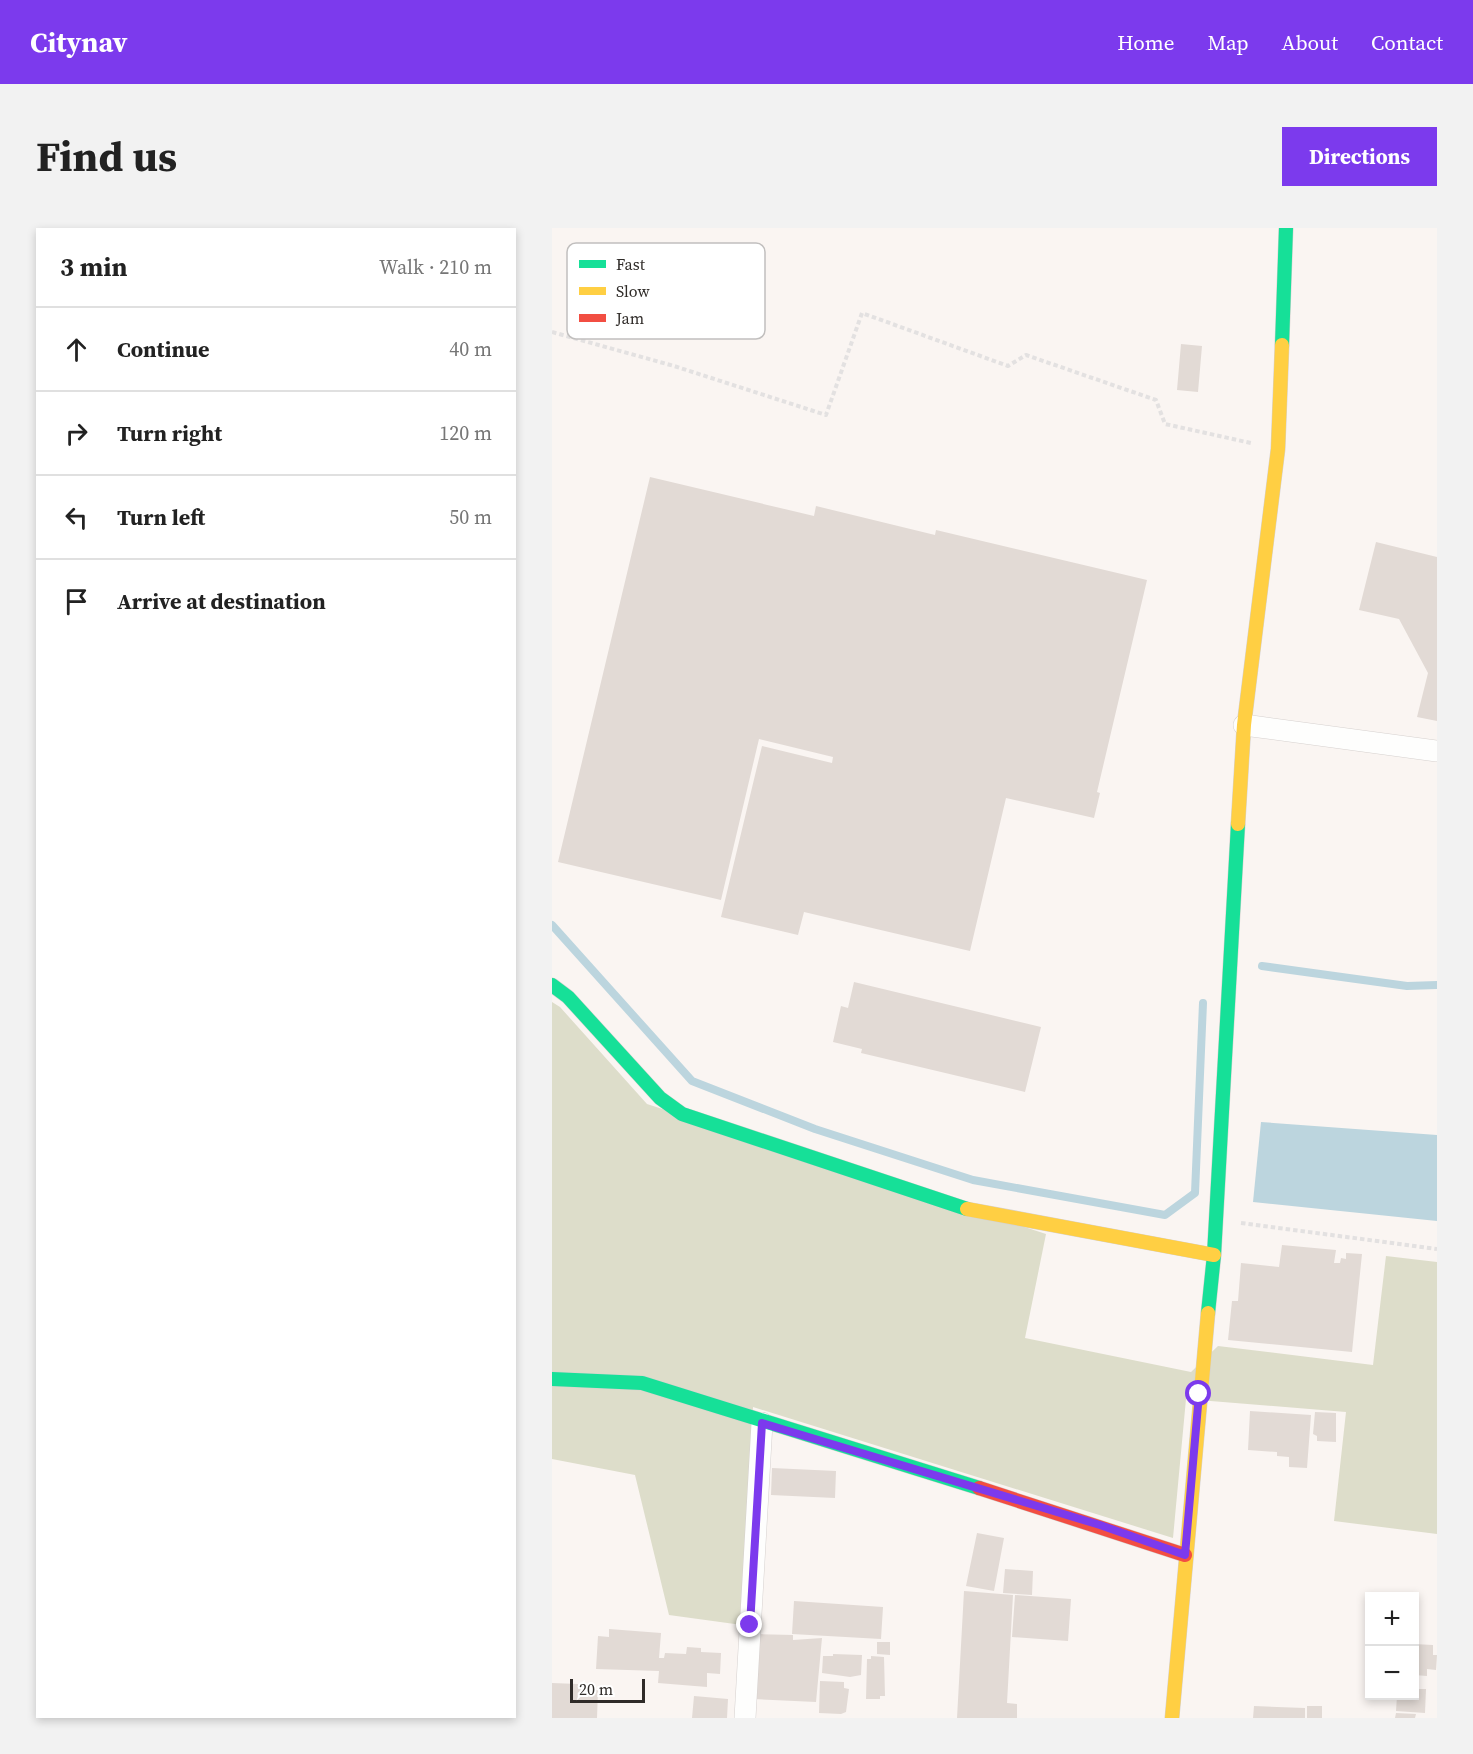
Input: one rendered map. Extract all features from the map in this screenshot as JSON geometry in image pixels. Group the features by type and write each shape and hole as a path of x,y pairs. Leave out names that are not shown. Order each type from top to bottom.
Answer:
{"street":[{"path":"1172,1718 1214,1255 1229,941 1244,725 1278,450 1286,228"},
{"path":"1244,725 1437,751"},
{"path":"552,985 568,997 660,1098 682,1114 964,1208 1214,1255"},
{"path":"552,1378 642,1383 762,1423 1100,1525 1185,1555"},
{"path":"745,1718 762,1423"}],"path":[{"path":"577,339 674,366 826,415 862,313 1008,366 1026,355 1156,400 1165,424 1278,450"},
{"path":"552,332 567,336"},
{"path":"1216,1220 1437,1249"}],"green space":[{"path":"552,1002 560,1007 647,1104 1046,1234 1025,1338 1191,1372 1218,1346 1373,1365 1386,1256 1437,1262 1437,1534 1334,1521 1346,1412 1186,1399 1173,1538 753,1407 742,1625 669,1615 635,1475 552,1459"}],"water":[{"path":"1261,1122 1437,1135 1437,1221 1253,1202"}],"building":[{"path":"1181,344 1202,346 1198,392 1177,390"},
{"path":"650,477 814,516 816,506 935,535 936,530 1147,580 1097,792 1100,793 1094,818 1006,798 970,951 804,912 798,935 721,917 762,746 832,763 833,757 759,739 721,900 558,862"},
{"path":"1376,542 1437,557 1437,721 1417,717 1428,673 1399,619 1359,610"},
{"path":"854,982 1041,1027 1025,1092 861,1053 862,1049 833,1042 841,1006 848,1008"},
{"path":"1282,1245 1336,1250 1334,1263 1340,1263 1341,1258 1346,1259 1346,1253 1362,1254 1352,1352 1228,1340 1232,1301 1238,1301 1241,1263 1279,1267"},
{"path":"1250,1411 1311,1415 1307,1468 1289,1467 1289,1457 1277,1456 1277,1452 1248,1450"},
{"path":"1315,1412 1336,1413 1336,1442 1317,1441 1317,1436 1313,1434"},
{"path":"772,1468 836,1471 835,1498 771,1495"},
{"path":"977,1533 1004,1538 994,1591 966,1586"},
{"path":"1005,1569 1033,1571 1032,1595 1003,1593"},
{"path":"964,1591 1013,1595 1007,1703 1017,1704 1017,1718 957,1718"},
{"path":"1015,1595 1071,1599 1068,1641 1012,1637"},
{"path":"794,1601 883,1607 881,1639 792,1634"},
{"path":"609,1629 661,1633 659,1658 664,1658 665,1653 686,1654 687,1647 701,1648 701,1652 721,1653 720,1674 707,1673 707,1687 658,1683 659,1671 596,1669 598,1636 609,1637"},
{"path":"757,1634 793,1635 793,1640 822,1638 816,1702 754,1699"},
{"path":"877,1642 890,1642 890,1655 877,1654"},
{"path":"1419,1644 1433,1645 1433,1655 1437,1655 1436,1670 1427,1669 1427,1676 1419,1675"},
{"path":"833,1654 862,1655 861,1675 850,1677 822,1673 823,1656 833,1656"},
{"path":"871,1656 884,1657 885,1696 880,1696 880,1699 866,1699 867,1659 871,1659"},
{"path":"820,1681 844,1682 844,1688 849,1689 846,1712 841,1714 819,1713"},
{"path":"552,1683 578,1684 578,1689 598,1690 597,1718 552,1718"},
{"path":"1419,1689 1426,1689 1425,1713 1396,1711 1397,1700 1419,1700"},
{"path":"694,1696 728,1699 727,1718 692,1718"},
{"path":"1254,1706 1305,1708 1305,1718 1253,1718"},
{"path":"1307,1706 1322,1706 1322,1718 1307,1718"},
{"path":"1396,1713 1416,1714 1415,1718 1395,1718"}],"waterway":[{"path":"552,925 692,1081 815,1129 973,1180 1165,1215 1195,1193 1203,1003"},
{"path":"1262,966 1407,986 1437,985"}],"traffic: fast":[{"path":"1282,345 1286,228"},
{"path":"1208,1313 1214,1255 1238,824"},
{"path":"552,985 568,997 660,1098 682,1114 967,1209"},
{"path":"552,1379 642,1383 979,1488"}],"traffic: slow":[{"path":"1238,824 1244,725 1278,449 1282,345"},
{"path":"967,1209 1214,1255"},
{"path":"1172,1718 1208,1313"}],"traffic: jam":[{"path":"979,1488 1185,1555"}],"route":[{"path":"750,1625 762,1423 1100,1525 1185,1555 1199,1394"}]}
